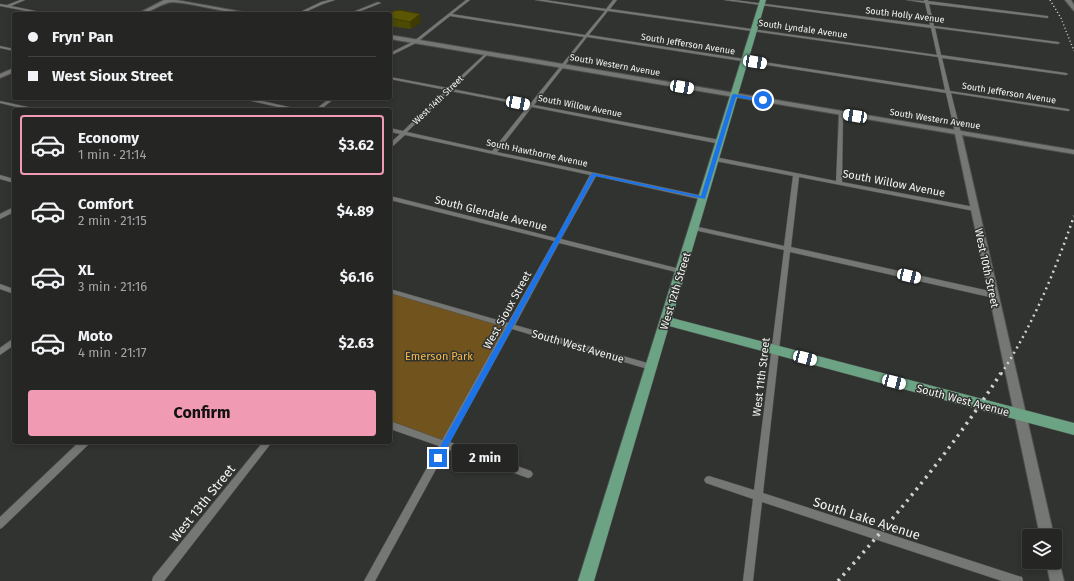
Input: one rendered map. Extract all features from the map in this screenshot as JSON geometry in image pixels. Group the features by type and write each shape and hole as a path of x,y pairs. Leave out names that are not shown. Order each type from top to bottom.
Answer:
{"main road":[{"name":"West 12th Street","path":"586,581 762,2"},
{"name":"South West Avenue","path":"666,321 1074,429"}],"street":[{"path":"0,8 23,0"},
{"path":"144,12 170,0 239,12"},
{"path":"314,0 322,3"},
{"path":"302,12 322,3 333,0"},
{"path":"392,54 415,42 468,0"},
{"name":"South Lyndale Avenue","path":"537,0 1066,74"},
{"path":"494,152 615,0"},
{"name":"South Holly Avenue","path":"726,0 762,2 933,27 1058,43"},
{"path":"908,0 1047,16"},
{"path":"1068,0 1074,9"},
{"name":"West 10th Street","path":"927,1 958,133 1045,529"},
{"path":"355,12 379,3"},
{"path":"0,5 38,12"},
{"name":"South Jefferson Avenue","path":"449,15 1068,110"},
{"name":"South Western Avenue","path":"392,37 1074,152"},
{"path":"0,47 12,50"},
{"name":"West 14th Street","path":"392,144 486,54"},
{"path":"0,76 12,71"},
{"name":"South Willow Avenue","path":"392,78 720,142"},
{"path":"250,100 288,108"},
{"path":"320,108 330,100"},
{"path":"0,102 26,108"},
{"path":"838,183 841,114"},
{"name":"South Hawthorne Avenue","path":"392,130 703,198"},
{"name":"South Willow Avenue","path":"715,159 974,209"},
{"name":"West Sioux Street","path":"369,581 594,174"},
{"name":"West 11th Street","path":"748,581 796,175"},
{"path":"0,177 12,180"},
{"name":"South Glendale Avenue","path":"392,198 558,239 680,271"},
{"path":"0,217 12,210"},
{"path":"694,228 994,295"},
{"path":"0,286 12,291"},
{"name":"South West Avenue","path":"392,291 651,367"},
{"path":"0,352 12,343"},
{"path":"392,426 528,474"},
{"path":"0,524 83,444"},
{"name":"West 13th Street","path":"157,581 266,444"},
{"name":"South Lake Avenue","path":"709,480 1018,581"},
{"path":"1054,569 1057,581"}],"green space":[{"name":"Emerson Park","path":"392,292 511,326 445,445 392,426"}],"building":[{"path":"400,10 420,14 410,22 392,18 392,12"}],"railway":[{"path":"1050,0 1061,18 1074,51"},
{"path":"1001,374 1033,317 1059,257 1074,216"},
{"path":"838,581 924,480 964,428 1001,373"}],"route":[{"path":"438,458 594,174 703,198 734,95 763,100"}]}
